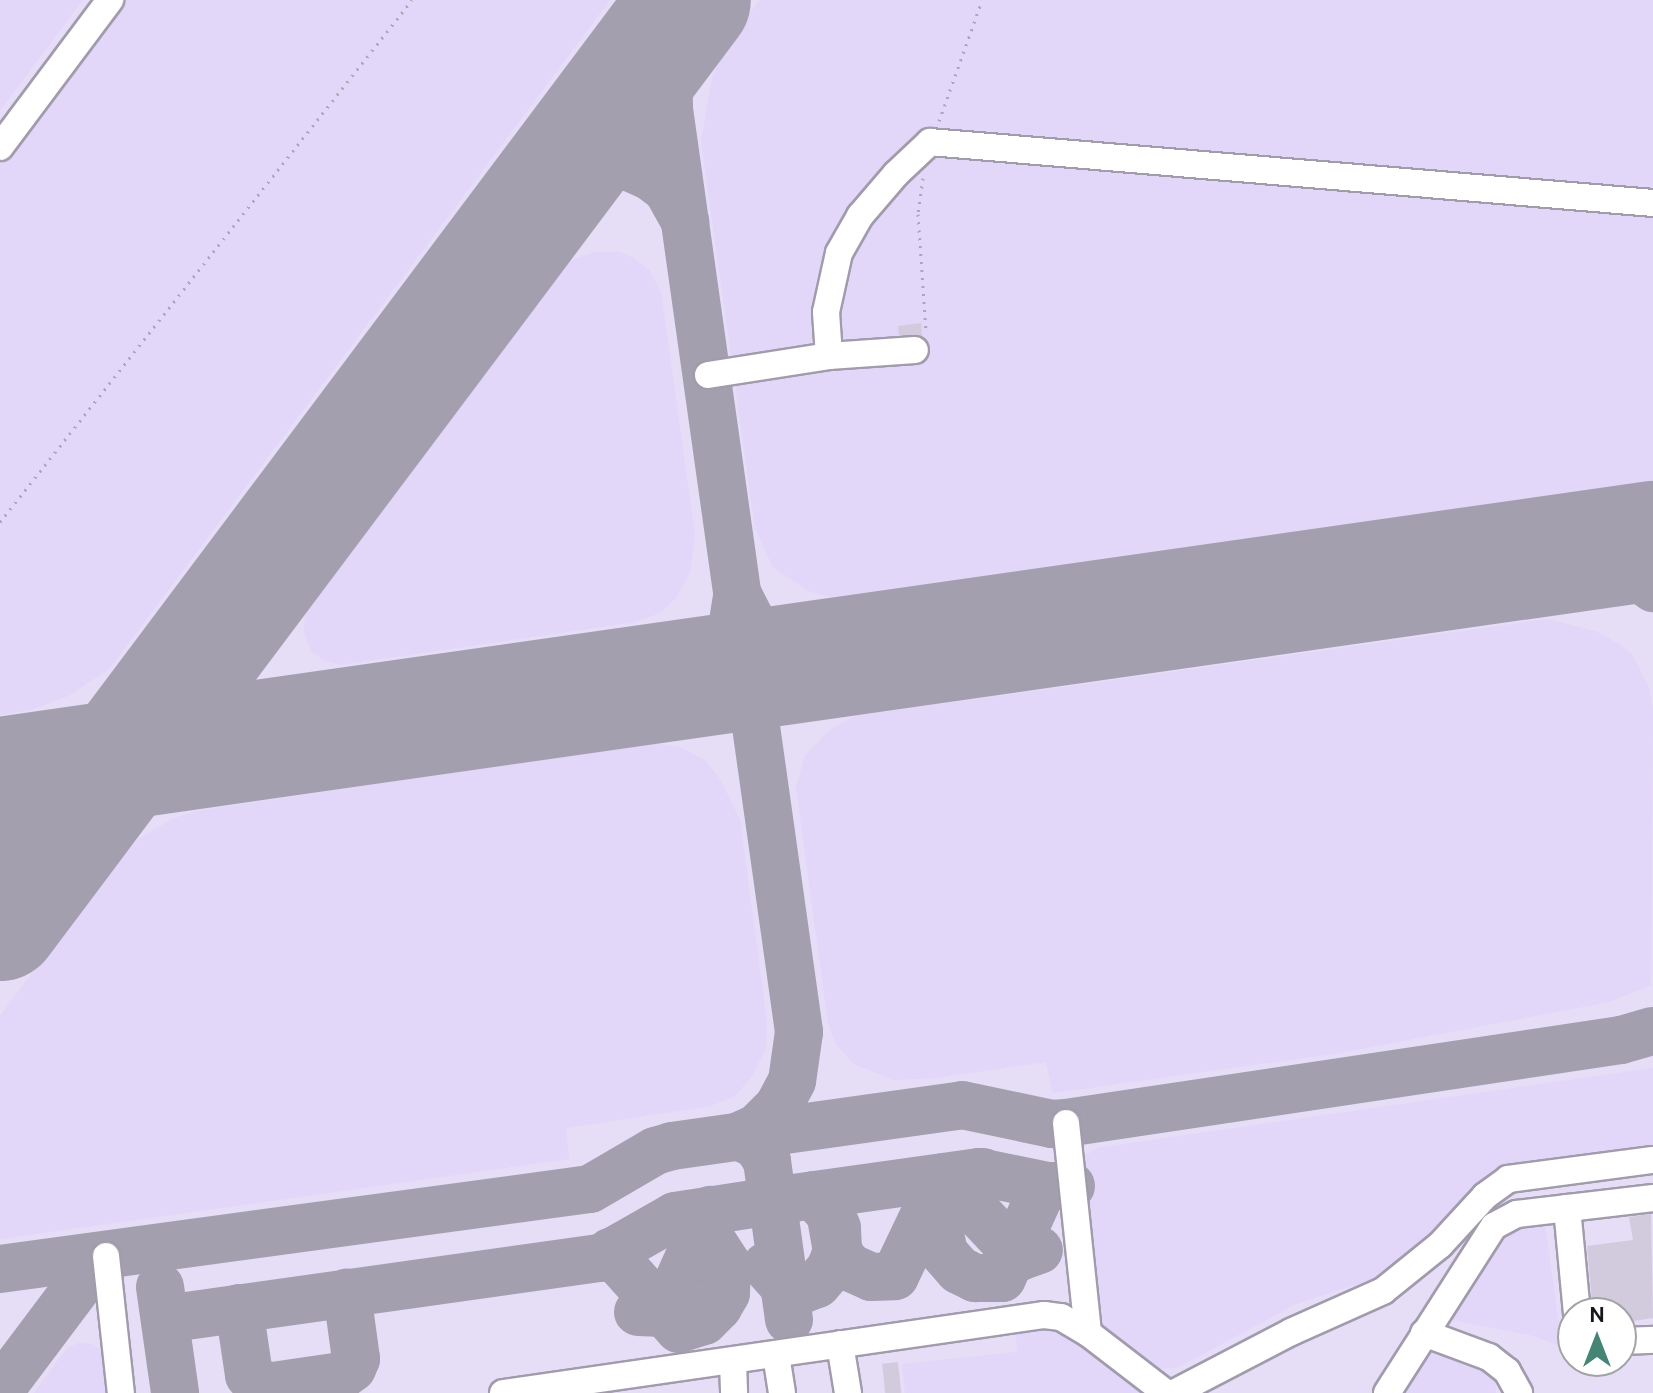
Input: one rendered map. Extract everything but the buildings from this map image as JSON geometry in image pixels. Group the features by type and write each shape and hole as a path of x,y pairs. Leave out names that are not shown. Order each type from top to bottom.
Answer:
{"lane":[{"path":"0,147 110,0"},
{"path":"829,356 826,312 839,253 860,216 896,174 930,142 1653,203"},
{"path":"708,375 829,356 915,350"},
{"path":"1066,1123 1088,1333"},
{"path":"1174,1393 1291,1332 1383,1291 1440,1245 1485,1196 1508,1179 1653,1160"},
{"path":"1387,1393 1494,1226 1517,1214 1653,1198"},
{"path":"1567,1208 1575,1297"},
{"path":"106,1256 121,1393"},
{"path":"503,1393 667,1382 733,1362 1044,1315 1061,1317 1088,1333 1166,1393"},
{"path":"1424,1333 1489,1357 1507,1371 1519,1393"},
{"path":"840,1344 848,1393"},
{"path":"776,1355 782,1393"},
{"path":"733,1362 734,1393"}],"path":[{"path":"0,522 412,0"},
{"path":"915,350 926,347 918,214 930,142 982,0"}],"shaded area":[{"path":"0,0 83,0 0,111"},
{"path":"83,0 1653,0 1653,1393 0,1393 0,111"},
{"path":"113,0 610,0 110,668 68,696 30,710 0,715 0,152"},
{"path":"760,0 1653,0 1653,480 831,597 808,591 773,567 755,528 701,141 713,74 734,34"},
{"path":"595,252 619,252 634,258 649,270 661,292 695,535 690,573 676,598 660,613 635,622 340,665 323,660 311,651 304,632 305,610 316,593 559,265"},
{"path":"1548,619 1598,632 1617,643 1632,654 1649,688 1653,708 1651,985 1609,1002 1339,1053 1053,1093 1046,1062 935,1078 894,1080 854,1064 836,1044 828,1023 796,787 805,756 828,731 855,716"},
{"path":"653,743 682,748 706,761 720,779 740,820 767,1022 766,1048 752,1076 735,1096 710,1106 566,1128 569,1159 0,1239 0,1016 114,864 139,839 172,819 196,811"},
{"path":"1653,1068 1653,1156 1525,1169 1388,1274 1296,1304 1177,1368 1151,1369 1094,1324 1077,1169 1083,1157 1097,1148"},
{"path":"1544,1218 1557,1310 1557,1344 1530,1335 1441,1318 1501,1229"},
{"path":"1051,1328 1079,1344 1141,1393 905,1393 902,1364 1017,1352 1016,1334"},
{"path":"78,1343 92,1344 105,1352 112,1393 34,1393 66,1349"},
{"path":"1443,1347 1495,1372 1496,1393 1389,1393 1413,1358"}],"taxiway":[{"path":"693,0 677,25 668,55 669,109 799,1032 792,1081 778,1107 757,1128 739,1136 757,1145 767,1161 789,1319"},
{"path":"529,216 558,182 583,168 605,164 629,167 651,177 667,189 685,222"},
{"path":"1601,548 1653,588"},
{"path":"665,680 708,660 722,645 732,628 737,597"},
{"path":"739,597 753,624 778,645 823,658"},
{"path":"0,1269 590,1189 655,1151 672,1146 962,1105 1052,1124 1066,1123 1621,1040 1653,1031"},
{"path":"165,1319 601,1258 675,1216 772,1201 979,1172 1048,1186 1071,1186"},
{"path":"983,1172 950,1197 940,1217 939,1228 944,1253 959,1270 975,1278 1002,1278 1044,1186"},
{"path":"944,1177 1019,1257 1039,1250"},
{"path":"832,1223 837,1251 849,1267 871,1277 895,1276 937,1188"},
{"path":"766,1266 791,1294 817,1284 830,1269 838,1249 837,1228 832,1216 813,1195"},
{"path":"638,1312 664,1313 710,1210"},
{"path":"610,1252 679,1329 704,1321 726,1293 727,1264 708,1235 673,1217"},
{"path":"0,1390 88,1273 106,1256"},
{"path":"160,1287 175,1393"},
{"path":"239,1308 249,1375 266,1387 341,1376 352,1368 356,1359 347,1293"}],"runway":[{"path":"0,921 691,0"},
{"path":"0,777 1653,541"}]}
